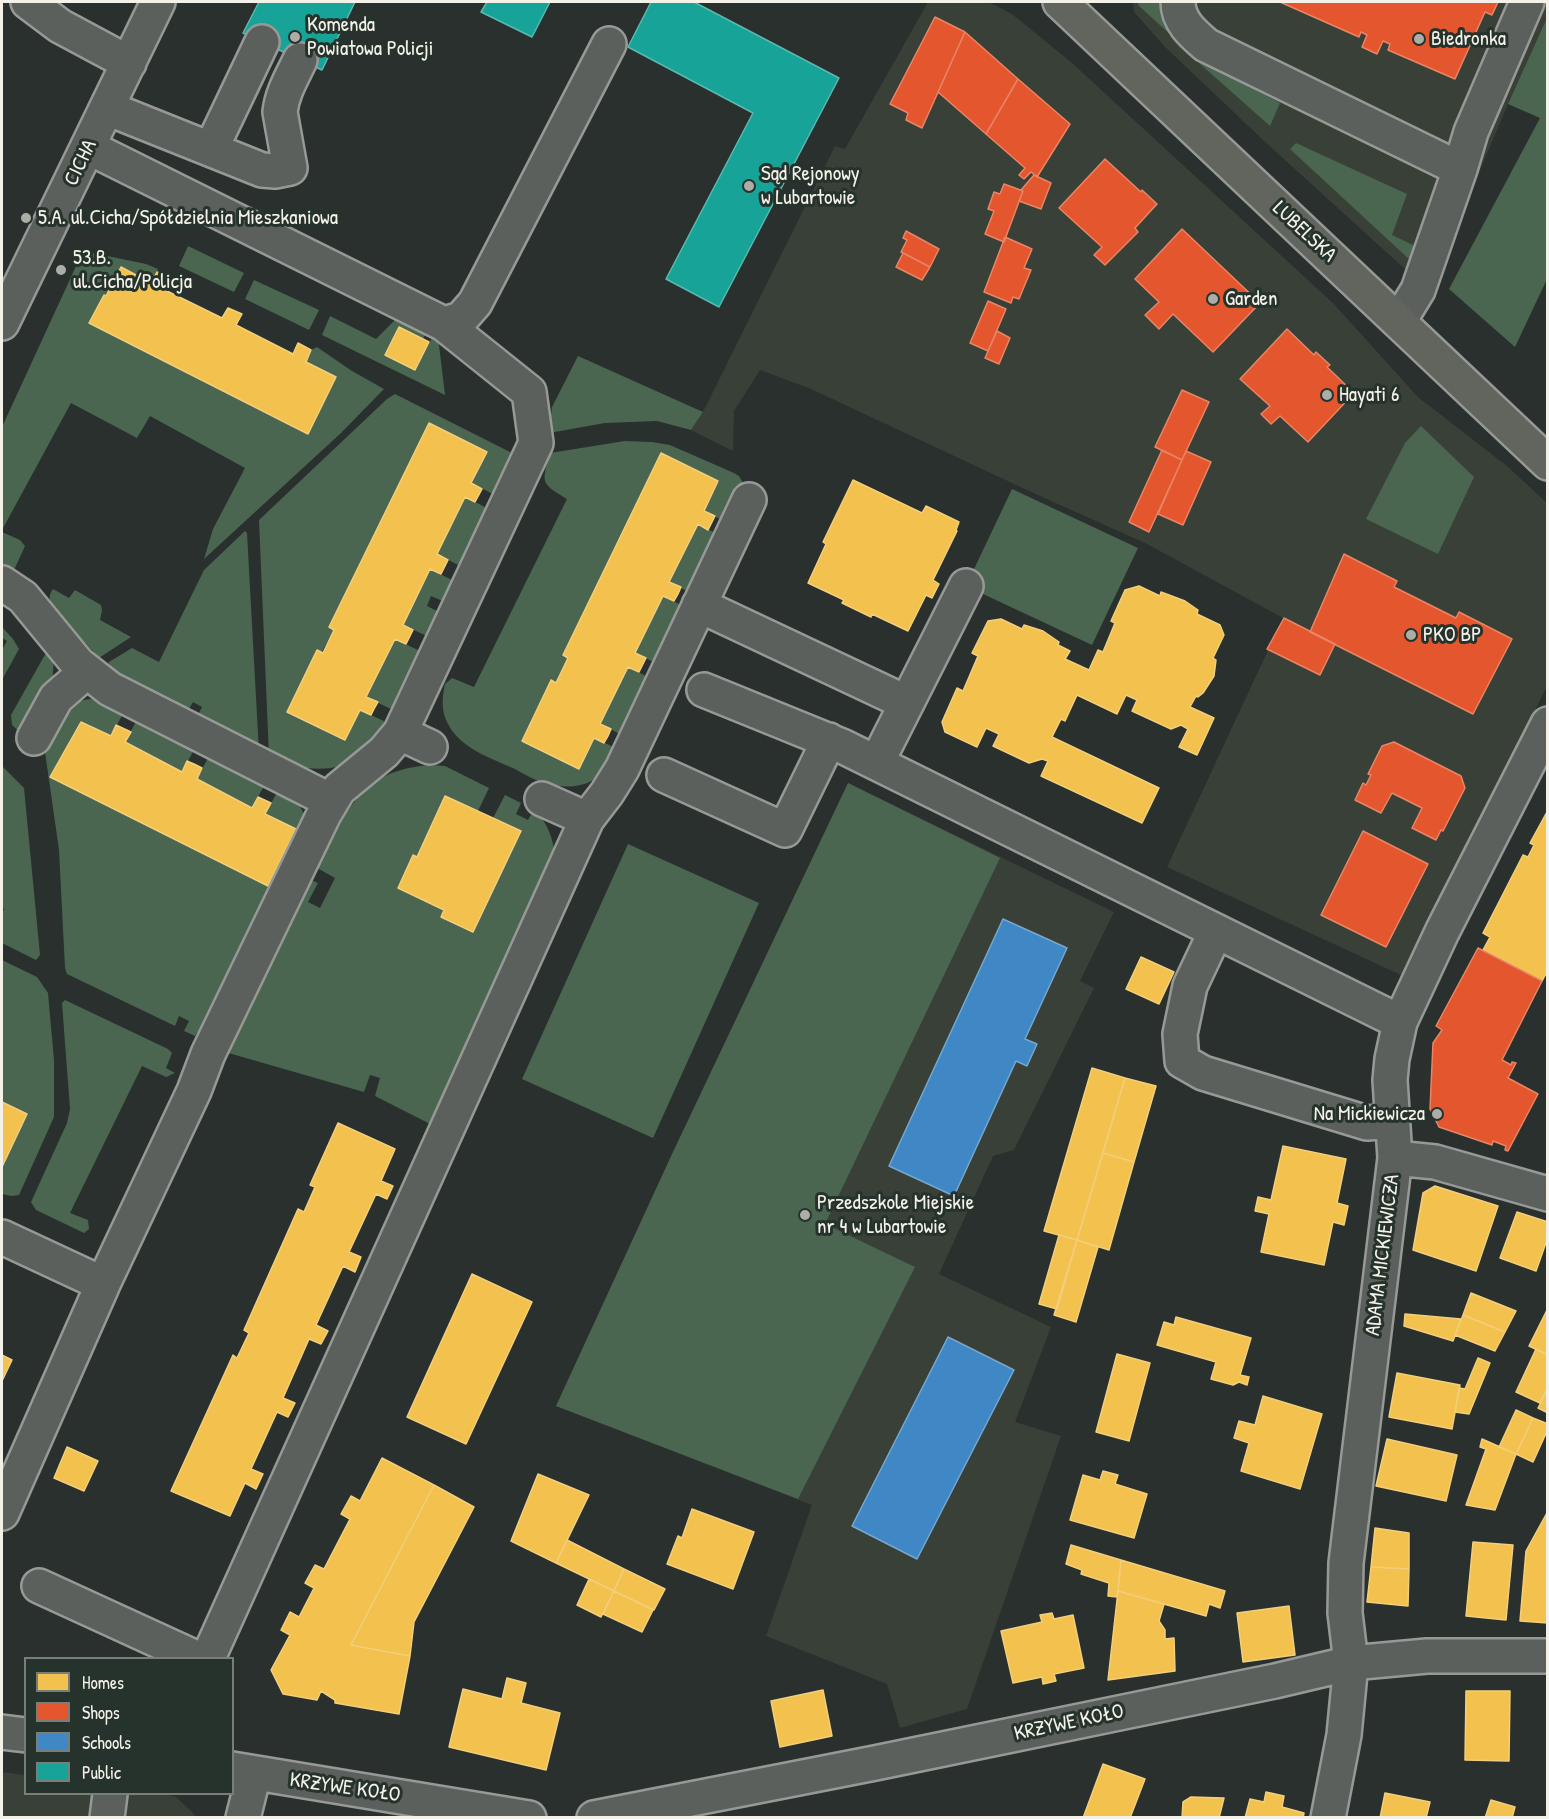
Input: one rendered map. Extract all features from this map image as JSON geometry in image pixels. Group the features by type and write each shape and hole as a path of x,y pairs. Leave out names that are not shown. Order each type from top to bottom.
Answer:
{"main road":[{"name":"LUBELSKA","path":"1065,3 1548,463"}],"street":[{"path":"28,2 60,26 129,63"},
{"name":"CICHA","path":"2,323 158,2"},
{"path":"1178,2 1178,10 1188,30 1206,45 1460,169"},
{"path":"1399,321 1418,290 1471,132 1527,2"},
{"path":"211,149 262,42"},
{"path":"444,324 461,319 475,303 554,179 609,44"},
{"path":"107,108 262,170 276,171 290,168 280,112 282,98 300,60"},
{"path":"2,1513 103,1284 194,1090 208,1054 331,801 349,779 384,752 400,733 536,443 529,392 444,324 88,147"},
{"path":"209,1657 587,819 608,793 622,769 749,500"},
{"path":"2,583 23,597 70,656 110,689 131,702 331,801"},
{"path":"877,762 966,586"},
{"path":"699,605 906,703"},
{"path":"34,738 56,698 87,671"},
{"path":"704,690 829,740 877,762 1400,1022"},
{"name":"ADAMA MICKIEWICZA","path":"1328,1818 1344,1736 1351,1662 1346,1613 1346,1563 1395,1158 1390,1080 1392,1059 1400,1022 1442,932 1540,760 1548,724"},
{"path":"400,733 430,747"},
{"path":"664,775 785,830 829,740"},
{"path":"542,799 587,819"},
{"path":"1216,931 1191,986 1180,1034 1182,1061 1203,1073 1368,1123 1392,1121"},
{"path":"1395,1158 1435,1162 1548,1194"},
{"path":"2,1237 103,1284"},
{"path":"39,1586 192,1657"},
{"name":"KRZYWE KOŁO","path":"594,1818 1275,1681 1351,1662 1427,1656 1548,1656"},
{"path":"2,1732 24,1736"},
{"path":"243,1772 243,1818"},
{"name":"KRZYWE KOŁO","path":"243,1772 529,1818"},
{"path":"107,1818 110,1795"}],"shaded area":[{"path":"928,2 989,2 1012,14 1071,62 1334,304 1418,397 1507,466 1547,503 1547,686 1403,976 1167,867 1283,618 1147,544 811,389 760,370 734,411 733,451 691,430 703,412 835,146 845,149"},
{"path":"1133,2 1547,2 1548,18 1508,104 1429,291 1165,47 1134,12"},
{"name":"Przedszkole Miejskie nr 4 w Lubartowie","path":"848,783 1114,912 1080,981 1094,988 1014,1150 993,1156 939,1274 1051,1327 1015,1422 1061,1436 967,1709 900,1728 887,1684 766,1636 812,1505 556,1406 673,1152"},
{"path":"2,1772 24,1775 24,1795 168,1795 176,1797 196,1817 2,1817"}],"green space":[{"path":"1139,2 1162,2 1168,26 1184,47 1138,5"},
{"path":"1547,18 1547,279 1515,347 1449,289 1540,118 1508,104"},
{"path":"1190,55 1280,103 1270,126"},
{"path":"1296,143 1407,194 1392,235 1415,246 1410,260 1290,149"},
{"path":"188,246 244,273 234,292 179,266"},
{"path":"83,251 146,264 158,269 151,283 121,267 90,323 307,434 336,377 306,362 311,350 317,347 384,389 341,433 204,559 213,529 245,468 150,416 137,438 71,403 2,530 2,427"},
{"path":"254,280 319,310 309,330 245,299"},
{"path":"330,316 376,339 396,319 417,326 426,333 423,339 399,327 385,355 415,370 433,336 438,337 445,395 322,335"},
{"path":"578,356 703,412 691,430 657,421 605,423 549,433 552,407"},
{"path":"395,394 514,454 497,496 471,483 486,452 429,424 329,627 334,630 288,712 345,740 360,710 386,722 364,751 345,764 324,769 290,765 269,757 259,520"},
{"path":"1421,426 1474,477 1438,554 1366,519 1405,443"},
{"path":"625,441 670,445 734,473 739,476 746,488 732,525 704,511 718,481 661,453 563,655 568,658 556,683 550,680 522,740 579,768 594,738 622,751 604,772 587,783 571,786 548,784 487,757 461,740 454,733 444,715 445,684 452,678 474,687 567,499 545,482 545,471 550,453"},
{"path":"1012,489 1138,548 1092,645 966,586"},
{"path":"465,497 491,510 462,567 437,554"},
{"path":"698,524 725,538 697,596 669,582"},
{"path":"245,531 247,533 259,752 196,719 202,707 193,702 186,714 127,684 108,665 109,662 132,648 159,662 204,570"},
{"path":"2,532 20,540 25,546 14,570 2,565"},
{"path":"430,569 454,581 445,602 431,596 427,606 439,612 427,636 403,625"},
{"path":"53,589 69,598 75,590 101,605 100,620 131,637 99,658 53,608 50,594"},
{"path":"663,596 691,610 664,667 635,653"},
{"path":"2,627 19,649 3,678 2,650 7,641 2,638"},
{"path":"395,639 422,652 393,710 366,697"},
{"path":"47,651 54,659 52,685 22,734 12,725 11,715"},
{"path":"628,667 656,681 628,738 600,724"},
{"path":"89,699 101,700 124,712 111,736 81,722 50,777 268,885 296,830 265,814 279,789 298,804 305,818 307,825 212,1010 195,1036 184,1031 189,1021 179,1016 175,1026 67,974 65,968 59,850 45,752 66,709 75,702"},
{"path":"138,718 195,748 182,772 125,742"},
{"path":"210,754 265,784 252,808 197,779"},
{"path":"2,766 24,788 40,955 36,960 2,943 2,912 4,910 2,905"},
{"path":"445,766 489,788 478,811 493,818 505,795 521,803 516,814 528,820 534,809 549,831 555,857 438,1128 375,1096 380,1078 370,1075 364,1092 225,1052 311,880 318,883 308,902 320,908 335,878 317,868 347,812 358,797 387,775 407,768"},
{"path":"848,783 1000,858 825,1224 915,1267 798,1499 556,1406 673,1152"},
{"path":"628,844 759,903 653,1138 522,1079"},
{"path":"2,960 37,977 48,993 54,1060 54,1117 19,1195 11,1196 2,1194 2,1167 27,1114 2,1102"},
{"path":"65,1000 168,1049 172,1053 166,1068 175,1073 166,1077 142,1066 70,1213 88,1220 89,1229 84,1233 36,1210 31,1202 67,1123 70,1109 62,1003"}],"building: Homes":[{"path":"121,267 151,283 157,272 171,278 165,290 222,318 228,308 242,314 236,325 293,354 298,343 311,350 306,362 336,377 308,434 89,323"},
{"path":"399,327 429,342 415,370 385,355"},
{"path":"429,423 487,452 471,483 482,489 475,502 465,497 437,554 448,560 441,574 430,569 403,625 413,630 406,644 395,639 366,697 378,702 371,715 360,710 345,740 287,712 317,650 323,653 334,630 329,627"},
{"path":"661,453 718,481 704,511 715,516 708,530 698,524 669,582 681,587 678,594 674,601 663,596 635,653 646,658 639,672 628,667 600,724 611,729 608,736 604,743 594,738 579,769 522,741 551,680 556,683 568,658 563,655"},
{"path":"853,480 922,513 926,506 959,522 957,531 933,580 939,584 932,598 926,595 908,631 872,614 871,617 842,603 844,600 808,583 826,544 823,542"},
{"path":"1139,586 1160,596 1161,592 1185,601 1198,610 1197,614 1220,625 1224,635 1213,658 1216,660 1214,676 1203,693 1196,696 1190,707 1214,718 1197,755 1179,747 1188,729 1181,725 1171,729 1132,711 1137,700 1126,695 1117,714 1077,695 1065,721 1061,719 1052,737 1159,788 1142,823 1041,776 1048,761 1042,759 1029,763 993,746 999,734 986,728 977,747 945,732 942,722 957,688 963,691 978,656 972,653 988,621 1001,619 1022,629 1024,625 1043,631 1059,642 1058,645 1070,651 1065,659 1089,670 1098,650 1103,652 1115,623 1111,621 1125,590"},
{"path":"81,722 111,736 116,725 131,732 125,742 182,772 187,761 202,768 197,779 252,808 258,797 271,803 265,814 296,829 268,886 50,777"},
{"path":"445,796 521,831 473,932 441,917 444,910 398,888 413,855 417,857"},
{"path":"1548,810 1548,970 1542,981 1483,950 1490,937 1483,933 1523,855 1528,857 1534,845 1530,843"},
{"path":"1141,957 1174,972 1159,1004 1126,989"},
{"path":"1092,1068 1125,1078 1077,1240 1044,1231"},
{"path":"1125,1078 1156,1086 1134,1162 1103,1153"},
{"path":"2,1102 27,1114 2,1167"},
{"path":"338,1123 395,1149 381,1181 393,1186 387,1199 376,1194 349,1252 361,1257 355,1272 343,1266 316,1325 328,1331 321,1344 309,1339 283,1398 295,1403 288,1417 277,1412 251,1469 263,1474 256,1489 245,1483 230,1516 171,1491 233,1355 237,1358 249,1333 244,1330 298,1209 304,1212 315,1187 310,1185"},
{"path":"1283,1146 1346,1159 1337,1203 1348,1206 1344,1225 1333,1222 1324,1265 1261,1252 1269,1214 1255,1211 1258,1197 1271,1200"},
{"path":"1103,1153 1134,1162 1109,1250 1077,1240"},
{"path":"1435,1186 1498,1206 1476,1271 1413,1250 1423,1193"},
{"path":"1517,1212 1548,1222 1548,1237 1536,1271 1500,1258"},
{"path":"1059,1235 1077,1240 1057,1309 1039,1304"},
{"path":"1077,1240 1098,1247 1076,1322 1054,1315"},
{"path":"472,1274 532,1302 466,1444 407,1417"},
{"path":"1471,1293 1516,1311 1505,1332 1463,1315"},
{"path":"1548,1308 1548,1355 1529,1346"},
{"path":"1405,1314 1461,1319 1453,1341 1404,1326"},
{"path":"1463,1315 1505,1332 1495,1351 1455,1335"},
{"path":"1176,1317 1251,1338 1240,1375 1249,1377 1247,1385 1239,1382 1233,1385 1211,1379 1216,1362 1157,1345 1164,1322 1174,1325"},
{"path":"1536,1349 1548,1355 1548,1386 1540,1403 1516,1392"},
{"path":"1117,1354 1150,1363 1129,1441 1096,1432"},
{"path":"2,1355 12,1360 2,1381"},
{"path":"1478,1358 1490,1363 1469,1414 1455,1412 1459,1388 1465,1389"},
{"path":"1397,1373 1460,1385 1452,1429 1389,1417"},
{"path":"1548,1389 1548,1413 1538,1408"},
{"path":"1263,1396 1322,1414 1300,1489 1241,1471 1249,1443 1234,1438 1239,1421 1255,1425"},
{"path":"1516,1410 1533,1418 1516,1454 1499,1447"},
{"path":"1533,1418 1548,1424 1548,1429 1533,1462 1516,1454"},
{"path":"1387,1439 1457,1455 1446,1501 1376,1486"},
{"path":"1482,1439 1516,1454 1495,1510 1466,1505 1486,1449 1480,1447"},
{"path":"67,1447 98,1461 84,1491 54,1478"},
{"path":"382,1458 434,1485 351,1645 410,1656 399,1714 335,1703 335,1700 321,1691 317,1700 283,1694 271,1670 290,1635 281,1630 290,1612 299,1617 314,1588 305,1583 315,1565 324,1569 350,1519 341,1514 351,1496 360,1501"},
{"path":"1103,1471 1118,1475 1115,1484 1147,1494 1134,1538 1070,1520 1083,1475 1100,1480"},
{"path":"538,1474 589,1495 556,1563 511,1541"},
{"path":"434,1485 474,1507 414,1622 410,1656 351,1645"},
{"path":"692,1509 754,1532 733,1589 667,1564 678,1536 682,1538"},
{"path":"1548,1511 1548,1623 1520,1621 1526,1551"},
{"path":"1375,1528 1409,1533 1409,1569 1371,1567"},
{"path":"567,1540 624,1569 614,1591 556,1563"},
{"path":"1473,1542 1513,1545 1506,1620 1466,1616"},
{"path":"1071,1545 1121,1560 1117,1597 1108,1596 1109,1583 1081,1574 1082,1570 1066,1564"},
{"path":"1121,1560 1225,1591 1220,1608 1209,1604 1206,1616 1118,1591"},
{"path":"1371,1567 1409,1569 1408,1606 1367,1602"},
{"path":"624,1569 665,1589 654,1610 614,1591"},
{"path":"589,1579 614,1591 601,1617 577,1605"},
{"path":"614,1591 653,1610 642,1632 603,1614"},
{"path":"1118,1591 1164,1604 1159,1621 1165,1630 1165,1639 1174,1638 1175,1671 1108,1680"},
{"path":"1289,1606 1295,1655 1243,1662 1237,1613"},
{"path":"1052,1613 1054,1619 1073,1615 1084,1668 1054,1674 1056,1681 1043,1684 1042,1677 1013,1683 1001,1631 1042,1622 1040,1615"},
{"path":"507,1678 526,1683 521,1703 560,1713 546,1770 449,1747 463,1689 502,1699"},
{"path":"823,1690 832,1736 780,1747 771,1701"},
{"path":"1466,1691 1510,1691 1509,1761 1465,1760"},
{"path":"1103,1764 1145,1779 1130,1818 1083,1818"},
{"path":"1266,1792 1284,1796 1282,1807 1304,1813 1303,1818 1245,1818 1250,1799 1264,1802"},
{"path":"1385,1793 1430,1802 1426,1818 1380,1818"},
{"path":"1191,1797 1224,1798 1219,1818 1182,1818 1183,1802"},
{"path":"1491,1800 1515,1807 1512,1818 1485,1818"}],"building: Shops":[{"name":"Biedronka","path":"1280,2 1498,2 1492,15 1485,12 1455,79 1388,50 1390,44 1383,41 1377,54 1362,47 1367,35 1361,32 1359,37"},
{"path":"935,17 965,32 922,128 906,120 908,113 890,104"},
{"path":"965,32 1018,79 986,134 938,92"},
{"path":"1018,79 1070,124 1037,177 1031,172 1024,179 1019,175 1025,168 986,134"},
{"path":"1105,159 1157,204 1135,228 1138,232 1105,265 1094,255 1102,247 1059,208"},
{"path":"1034,175 1051,183 1041,209 1019,201 1023,191 1021,190"},
{"path":"1004,184 1023,191 1004,242 985,234 994,211 988,209 994,192 1000,194"},
{"path":"1182,229 1260,303 1213,352 1173,314 1159,329 1145,315 1159,302 1135,279"},
{"path":"906,231 939,249 930,267 901,252 907,240 903,238"},
{"path":"1005,237 1032,249 1024,268 1031,270 1019,299 1013,297 1011,303 984,292"},
{"path":"903,253 930,267 922,280 896,267"},
{"path":"988,301 1006,309 988,351 970,343"},
{"path":"1287,329 1314,355 1316,352 1330,365 1327,367 1354,393 1308,442 1280,416 1271,424 1261,414 1270,406 1240,379"},
{"path":"997,331 1010,338 999,364 985,358"},
{"path":"1182,390 1209,402 1182,460 1155,447"},
{"path":"1162,450 1182,460 1149,532 1129,522"},
{"path":"1186,451 1211,462 1183,525 1158,514"},
{"name":"PKO BP","path":"1344,554 1397,581 1394,587 1456,618 1459,612 1512,639 1473,714 1310,632"},
{"path":"1284,618 1335,644 1320,675 1267,649"},
{"path":"1394,742 1461,776 1465,788 1436,840 1412,828 1422,808 1392,793 1381,813 1355,800 1363,783 1366,785 1371,775 1368,774 1382,746"},
{"path":"1363,831 1428,864 1386,947 1321,915"},
{"path":"1478,948 1542,981 1502,1060 1511,1065 1512,1062 1516,1063 1508,1078 1538,1094 1508,1151 1505,1150 1506,1146 1493,1141 1492,1145 1439,1127 1430,1109 1433,1043 1442,1030 1436,1026"}],"building: Schools":[{"path":"1003,919 1067,948 1025,1039 1037,1044 1027,1066 1016,1061 954,1196 889,1166"},
{"path":"948,1337 1014,1370 917,1559 852,1526"}],"building: Public":[{"name":"Komenda Powiatowa Policji","path":"259,2 355,2 322,70 243,33"},
{"name":"Komenda Powiatowa Policji","path":"487,2 550,2 532,37 481,12"},
{"name":"Sąd Rejonowy w Lubartowie","path":"651,2 694,2 839,78 719,307 666,279 753,113 628,47"}],"place":[{"name":"Komenda Powiatowa Policji","path":"295,37"},
{"name":"Biedronka","path":"1419,39"},
{"name":"Sąd Rejonowy w Lubartowie","path":"749,186"},
{"name":"5.A. ul.Cicha/Spółdzielnia Mieszkaniowa","path":"26,218"},
{"name":"53.B. ul.Cicha/Policja","path":"61,270"},
{"name":"Garden","path":"1213,299"},
{"name":"Hayati 6","path":"1327,395"},
{"name":"PKO BP","path":"1411,635"},
{"name":"Na Mickiewicza","path":"1437,1114"},
{"name":"Przedszkole Miejskie nr 4 w Lubartowie","path":"805,1215"}]}
